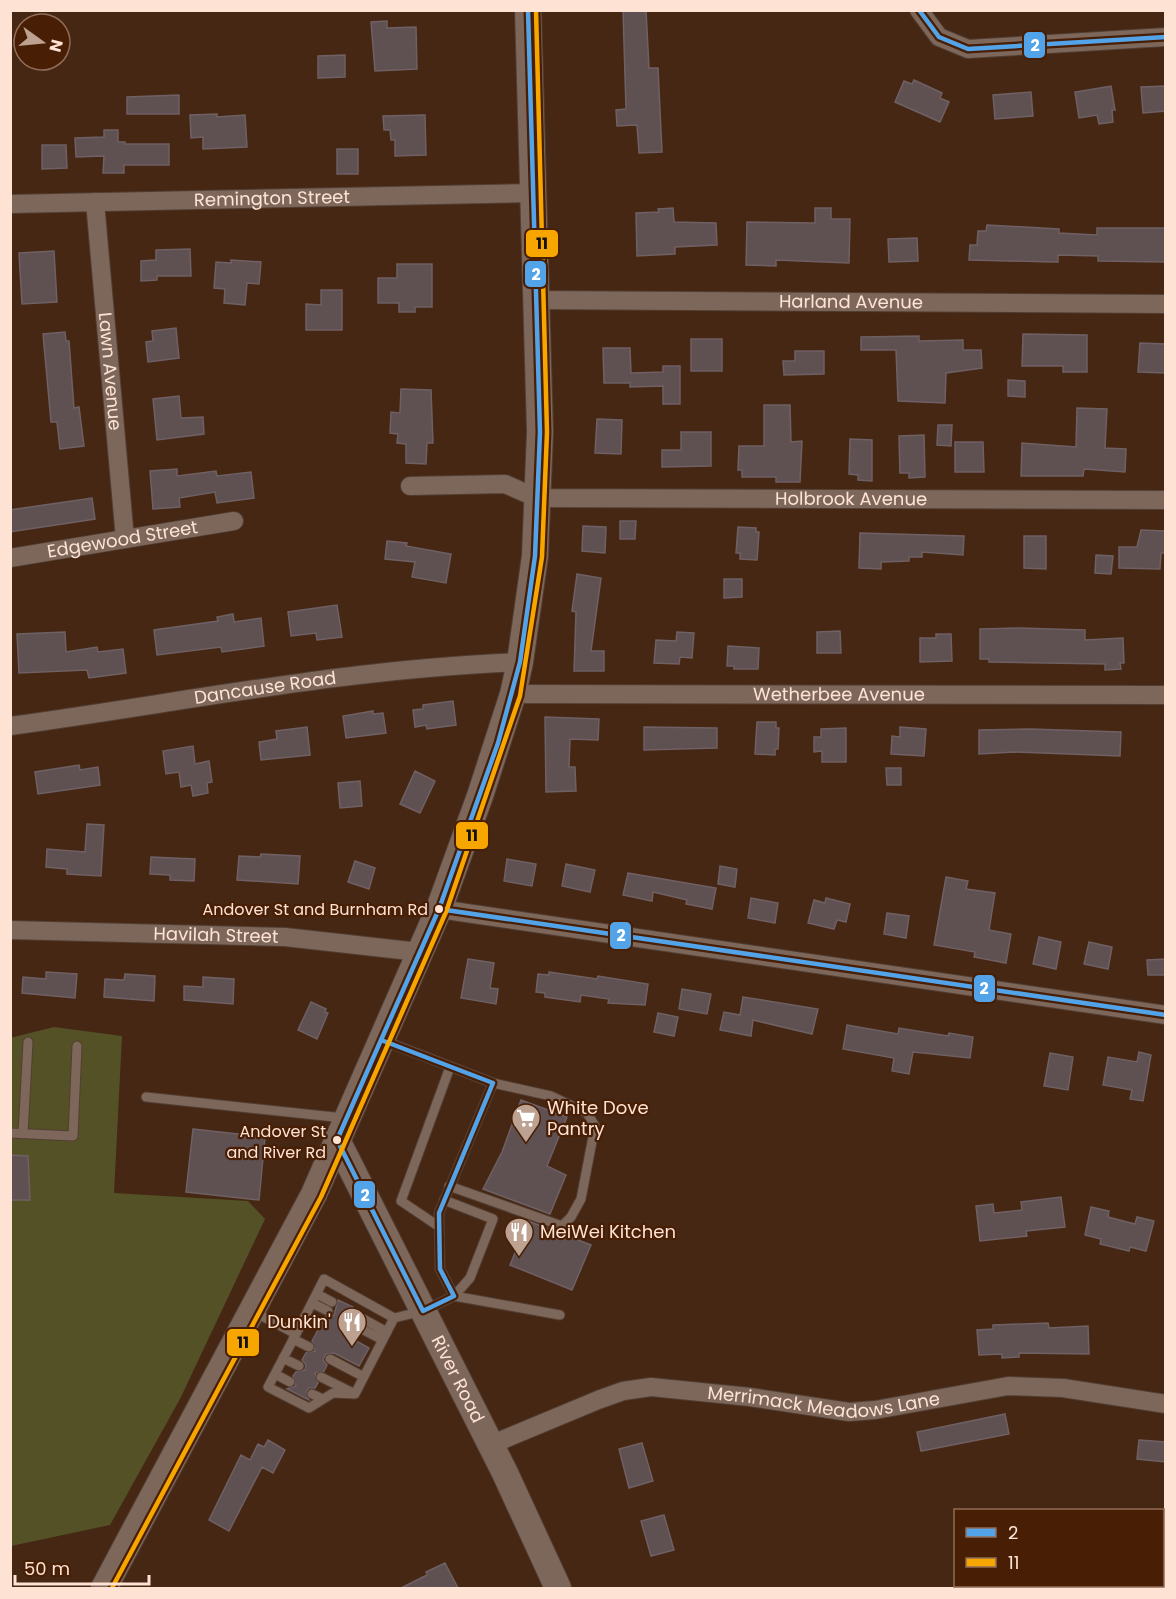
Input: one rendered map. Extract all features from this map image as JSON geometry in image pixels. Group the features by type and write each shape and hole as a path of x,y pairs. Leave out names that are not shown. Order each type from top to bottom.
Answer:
{"main road":[{"path":"105,1588 314,1194 439,909 480,796 513,694 520,662 535,556 540,432 528,10"},
{"name":"River Road","path":"341,1129 423,1311 558,1588"}],"street":[{"path":"919,10 939,37 958,47 968,49 1166,37"},
{"name":"Remington Street","path":"10,204 533,193"},
{"name":"Lawn Avenue","path":"95,202 125,539"},
{"name":"Harland Avenue","path":"536,300 1166,304"},
{"path":"411,486 505,484 537,498"},
{"name":"Holbrook Avenue","path":"537,498 1166,500"},
{"name":"Edgewood Street","path":"10,558 234,521"},
{"name":"Dancause Road","path":"10,726 460,664 520,662"},
{"name":"Wetherbee Avenue","path":"513,694 1166,695"},
{"path":"439,909 1166,1015"},
{"name":"Havilah Street","path":"10,930 285,937 419,952"},
{"name":"Merrimack Meadows Lane","path":"490,1445 597,1400 623,1391 651,1387 675,1387 849,1412 876,1410 1008,1386 1063,1388 1166,1404"}],"lane":[{"path":"381,1040 493,1083 551,1096 587,1113 595,1126 581,1199 571,1217 562,1226 449,1186"},
{"path":"23,1134 28,1042"},
{"path":"10,1132 74,1136 77,1046"},
{"path":"438,1227 401,1201 450,1067"},
{"path":"454,1296 440,1269 438,1227 449,1186 493,1083"},
{"path":"146,1097 341,1129"},
{"path":"355,1394 333,1393 309,1408 268,1387 324,1279 394,1318 423,1311 454,1296 470,1278 493,1219 444,1200"},
{"path":"454,1296 560,1315"},
{"path":"314,1299 330,1307"},
{"path":"252,1311 295,1336 309,1347"},
{"path":"355,1394 394,1318"},
{"path":"352,1319 385,1336"},
{"path":"283,1358 299,1366"},
{"path":"330,1359 364,1377"},
{"path":"274,1374 290,1383"},
{"path":"321,1377 355,1394"},
{"path":"312,1394 323,1399"}],"shaded area":[{"path":"54,1027 122,1036 114,1193 248,1201 265,1219 180,1399 110,1525 11,1546 10,1038"}],"building":[{"path":"623,10 646,10 649,68 658,68 662,152 639,153 637,125 617,126 616,110 626,109"},
{"path":"387,21 387,28 416,27 417,69 375,71 371,22"},
{"path":"345,55 345,77 318,78 318,56"},
{"path":"914,80 942,93 940,98 949,102 940,122 895,102 904,81 912,84"},
{"path":"1111,86 1115,110 1112,110 1113,122 1099,124 1097,115 1079,118 1075,92"},
{"path":"1166,86 1166,111 1143,113 1141,87"},
{"path":"1031,92 1033,116 995,119 993,95"},
{"path":"179,95 179,114 127,114 127,97"},
{"path":"217,114 217,117 245,115 247,147 203,149 203,137 191,138 190,115"},
{"path":"425,115 426,155 395,156 395,140 391,140 390,130 384,130 383,116"},
{"path":"104,130 118,130 118,142 125,142 125,144 169,144 169,165 124,165 124,173 103,173 104,156 76,157 75,138 104,137"},
{"path":"42,145 66,145 67,168 42,169"},
{"path":"337,149 358,149 358,174 337,174"},
{"path":"673,208 674,222 716,223 717,245 675,247 675,254 637,256 636,213 659,212 658,209"},
{"path":"815,208 831,208 831,219 850,219 849,263 776,260 776,266 746,265 747,222 815,223"},
{"path":"987,225 1059,229 1059,233 1097,235 1097,228 1166,228 1166,262 1098,261 1098,256 1058,255 1058,262 969,260 970,245 977,245 978,231 986,231"},
{"path":"917,238 918,261 889,262 888,239"},
{"path":"190,249 191,276 157,276 157,280 141,281 141,261 156,260 156,250"},
{"path":"54,251 57,302 22,304 19,253"},
{"path":"231,260 261,262 259,284 247,283 245,305 224,303 225,289 214,288 216,262 231,263"},
{"path":"397,264 432,264 432,307 415,307 415,312 399,312 399,303 378,303 378,278 397,278"},
{"path":"321,290 342,290 342,330 306,330 306,304 321,305"},
{"path":"176,328 179,358 148,362 146,342 153,341 152,331"},
{"path":"65,332 66,341 69,341 74,408 79,407 84,446 60,449 57,422 51,422 43,334"},
{"path":"1023,334 1087,335 1087,372 1063,372 1063,366 1022,366"},
{"path":"919,336 919,341 963,340 963,350 981,350 982,368 946,373 945,403 898,401 896,350 861,350 861,337"},
{"path":"691,339 722,339 722,371 691,371"},
{"path":"1140,343 1166,344 1166,373 1138,372"},
{"path":"603,348 630,348 631,373 663,372 663,366 680,366 680,404 663,404 663,386 630,387 630,383 604,383"},
{"path":"795,351 824,351 824,374 784,375 783,361 795,361"},
{"path":"1008,380 1025,381 1025,397 1008,396"},
{"path":"401,389 431,390 433,443 427,443 426,464 406,463 406,444 397,443 398,434 390,433 391,412 400,413"},
{"path":"179,396 181,418 203,417 204,434 157,440 153,399"},
{"path":"764,405 790,405 791,442 802,441 800,482 776,482 776,477 742,477 742,470 738,470 739,446 764,446"},
{"path":"1077,408 1107,409 1105,448 1126,449 1125,472 1084,469 1083,476 1021,476 1022,443 1076,447"},
{"path":"597,419 622,420 621,454 595,453"},
{"path":"938,425 952,425 951,446 937,445"},
{"path":"681,432 711,432 711,466 662,467 662,450 681,450"},
{"path":"924,435 925,477 909,478 909,473 900,473 899,436"},
{"path":"850,439 872,440 872,481 858,480 858,475 849,474"},
{"path":"955,442 983,442 984,472 955,472"},
{"path":"177,469 177,476 216,471 217,476 251,472 254,498 217,503 215,492 179,498 180,507 153,509 150,471"},
{"path":"92,498 95,519 10,532 10,510"},
{"path":"620,521 636,521 635,539 620,539"},
{"path":"583,526 606,527 605,553 582,551"},
{"path":"738,527 756,528 756,532 759,532 757,560 740,559 740,553 736,553"},
{"path":"1141,530 1165,531 1165,553 1161,553 1160,569 1119,568 1119,547 1137,547"},
{"path":"860,533 964,536 963,555 922,552 922,557 909,557 909,561 881,562 881,569 859,568"},
{"path":"1024,536 1046,536 1046,569 1024,568"},
{"path":"387,541 407,543 406,546 451,554 446,583 412,577 415,562 385,559"},
{"path":"1096,555 1113,556 1111,574 1095,573"},
{"path":"577,574 601,578 591,651 604,651 604,671 574,671 576,612 572,611"},
{"path":"724,579 742,579 742,597 724,598"},
{"path":"337,605 342,637 317,640 316,633 291,636 288,612"},
{"path":"233,614 234,622 261,618 264,646 222,652 221,647 157,655 154,630 218,621 217,617"},
{"path":"980,629 1085,630 1085,640 1123,638 1124,663 1120,663 1121,669 1105,670 1105,664 989,662 989,659 980,659"},
{"path":"840,631 841,653 817,653 817,632"},
{"path":"65,632 66,652 97,647 98,652 123,649 126,673 89,678 87,670 19,673 17,634"},
{"path":"677,632 694,633 692,658 680,657 679,664 654,663 656,640 676,641"},
{"path":"936,634 951,634 952,661 920,662 920,638 936,638"},
{"path":"728,646 759,648 758,669 734,669 734,666 727,666"},
{"path":"453,701 456,725 427,729 426,725 415,727 413,710 423,709 423,705"},
{"path":"373,711 373,714 383,713 386,733 346,738 343,716"},
{"path":"545,717 599,719 598,740 570,739 569,767 575,767 576,791 546,792"},
{"path":"757,722 776,722 776,728 779,728 778,749 775,749 775,755 755,754"},
{"path":"307,727 310,755 261,760 259,742 277,739 276,731"},
{"path":"644,727 717,728 717,748 644,750"},
{"path":"900,727 926,729 924,756 891,754 892,736 900,737"},
{"path":"846,728 846,762 822,762 822,751 814,752 814,737 821,737 821,729"},
{"path":"979,730 1121,732 1120,756 1014,752 979,754"},
{"path":"193,746 195,764 209,761 212,782 207,783 208,793 193,796 191,785 181,787 179,772 166,774 163,751"},
{"path":"79,765 80,770 98,767 100,785 38,794 35,772"},
{"path":"886,768 901,768 901,785 887,785"},
{"path":"415,771 435,781 420,813 400,804"},
{"path":"360,781 362,806 340,808 338,783"},
{"path":"87,824 104,825 101,876 67,874 67,869 46,867 47,849 85,852"},
{"path":"261,854 300,856 298,884 237,880 239,856 260,857"},
{"path":"151,857 195,859 194,881 170,880 170,875 150,874"},
{"path":"507,859 536,864 532,886 504,881"},
{"path":"355,861 375,868 369,889 348,882"},
{"path":"566,864 595,870 590,892 562,886"},
{"path":"720,866 737,869 735,887 718,884"},
{"path":"628,873 716,888 712,909 686,904 687,900 653,892 652,901 623,895"},
{"path":"946,877 968,881 966,889 995,893 989,930 1011,934 1006,963 974,957 975,952 934,945"},
{"path":"751,898 778,903 775,923 748,918"},
{"path":"826,898 850,904 846,922 837,920 834,929 808,923 814,900 825,903"},
{"path":"887,913 909,916 906,938 884,934"},
{"path":"1039,937 1061,942 1056,969 1033,964"},
{"path":"1089,942 1112,947 1108,969 1084,964"},
{"path":"468,959 494,963 490,988 498,989 496,1004 461,998"},
{"path":"1166,959 1166,975 1148,975 1147,960"},
{"path":"46,972 77,974 75,998 22,993 23,977 46,979"},
{"path":"549,972 597,979 598,976 648,984 645,1005 608,1003 609,999 581,995 580,1002 545,997 545,993 536,992 538,974 549,975"},
{"path":"125,974 155,976 154,1001 104,997 105,979 124,980"},
{"path":"203,977 234,979 233,1004 184,1000 184,986 203,987"},
{"path":"682,989 711,994 707,1014 679,1009"},
{"path":"743,997 818,1009 812,1034 753,1020 751,1036 720,1030 724,1012 740,1015"},
{"path":"311,1002 326,1009 325,1012 328,1013 317,1039 298,1030"},
{"path":"658,1013 678,1017 674,1036 654,1032"},
{"path":"847,1025 898,1034 899,1028 948,1036 949,1033 973,1037 970,1058 913,1052 909,1074 892,1071 894,1058 843,1049"},
{"path":"1139,1052 1151,1055 1143,1101 1130,1099 1132,1090 1103,1085 1108,1057 1137,1062"},
{"path":"1050,1053 1073,1057 1068,1090 1044,1086"},
{"path":"521,1100 567,1117 547,1166 566,1175 550,1214 483,1189 502,1152"},
{"path":"193,1129 265,1137 259,1200 186,1192"},
{"path":"10,1155 28,1156 30,1200 10,1200"},
{"path":"1061,1197 1065,1227 1026,1231 1027,1236 980,1241 976,1206 993,1204 994,1213 1022,1210 1021,1202"},
{"path":"1091,1207 1109,1211 1108,1217 1135,1224 1137,1217 1154,1221 1146,1251 1130,1247 1129,1251 1100,1244 1101,1239 1085,1235"},
{"path":"528,1221 591,1245 572,1290 510,1265"},
{"path":"338,1300 353,1307 348,1310 348,1317 344,1320 347,1329 344,1334 369,1348 359,1366 334,1353 326,1354 323,1360 327,1365 324,1371 315,1373 318,1383 315,1388 309,1388 306,1392 309,1400 287,1389 296,1386 293,1376 296,1372 305,1370 306,1365 302,1360 306,1353 315,1351 312,1341 325,1317 334,1315"},
{"path":"1048,1323 1049,1328 1088,1326 1089,1354 1019,1353 1019,1357 1002,1358 1002,1354 979,1355 977,1330 993,1329 993,1325"},
{"path":"1005,1414 1009,1434 921,1451 917,1432"},
{"path":"268,1440 285,1450 273,1473 262,1467 229,1531 209,1520 241,1455 250,1460 258,1444 264,1447"},
{"path":"1139,1440 1166,1442 1166,1462 1137,1459"},
{"path":"642,1443 653,1481 629,1488 619,1449"},
{"path":"664,1515 674,1550 651,1556 641,1521"},
{"path":"445,1563 458,1588 401,1588 427,1575 426,1572"}],"transit line":[{"name":"2","path":"381,1040 439,909 498,743 520,662 535,556 540,432 528,10"},
{"name":"11","path":"112,1588 321,1197 446,912 520,696 542,557 547,432 536,10"},
{"name":"2","path":"919,10 939,37 968,49 1166,37"},
{"name":"2","path":"439,909 1166,1015"},
{"name":"2","path":"381,1040 493,1083 439,1213 440,1269 454,1296 423,1311 337,1140 381,1040"}],"place":[{"name":"Andover St and Burnham Rd","path":"439,909"},
{"name":"Andover St and River Rd","path":"337,1140"},
{"name":"White Dove Pantry","path":"526,1144"},
{"name":"MeiWei Kitchen","path":"519,1258"},
{"name":"Dunkin'","path":"352,1348"}]}
